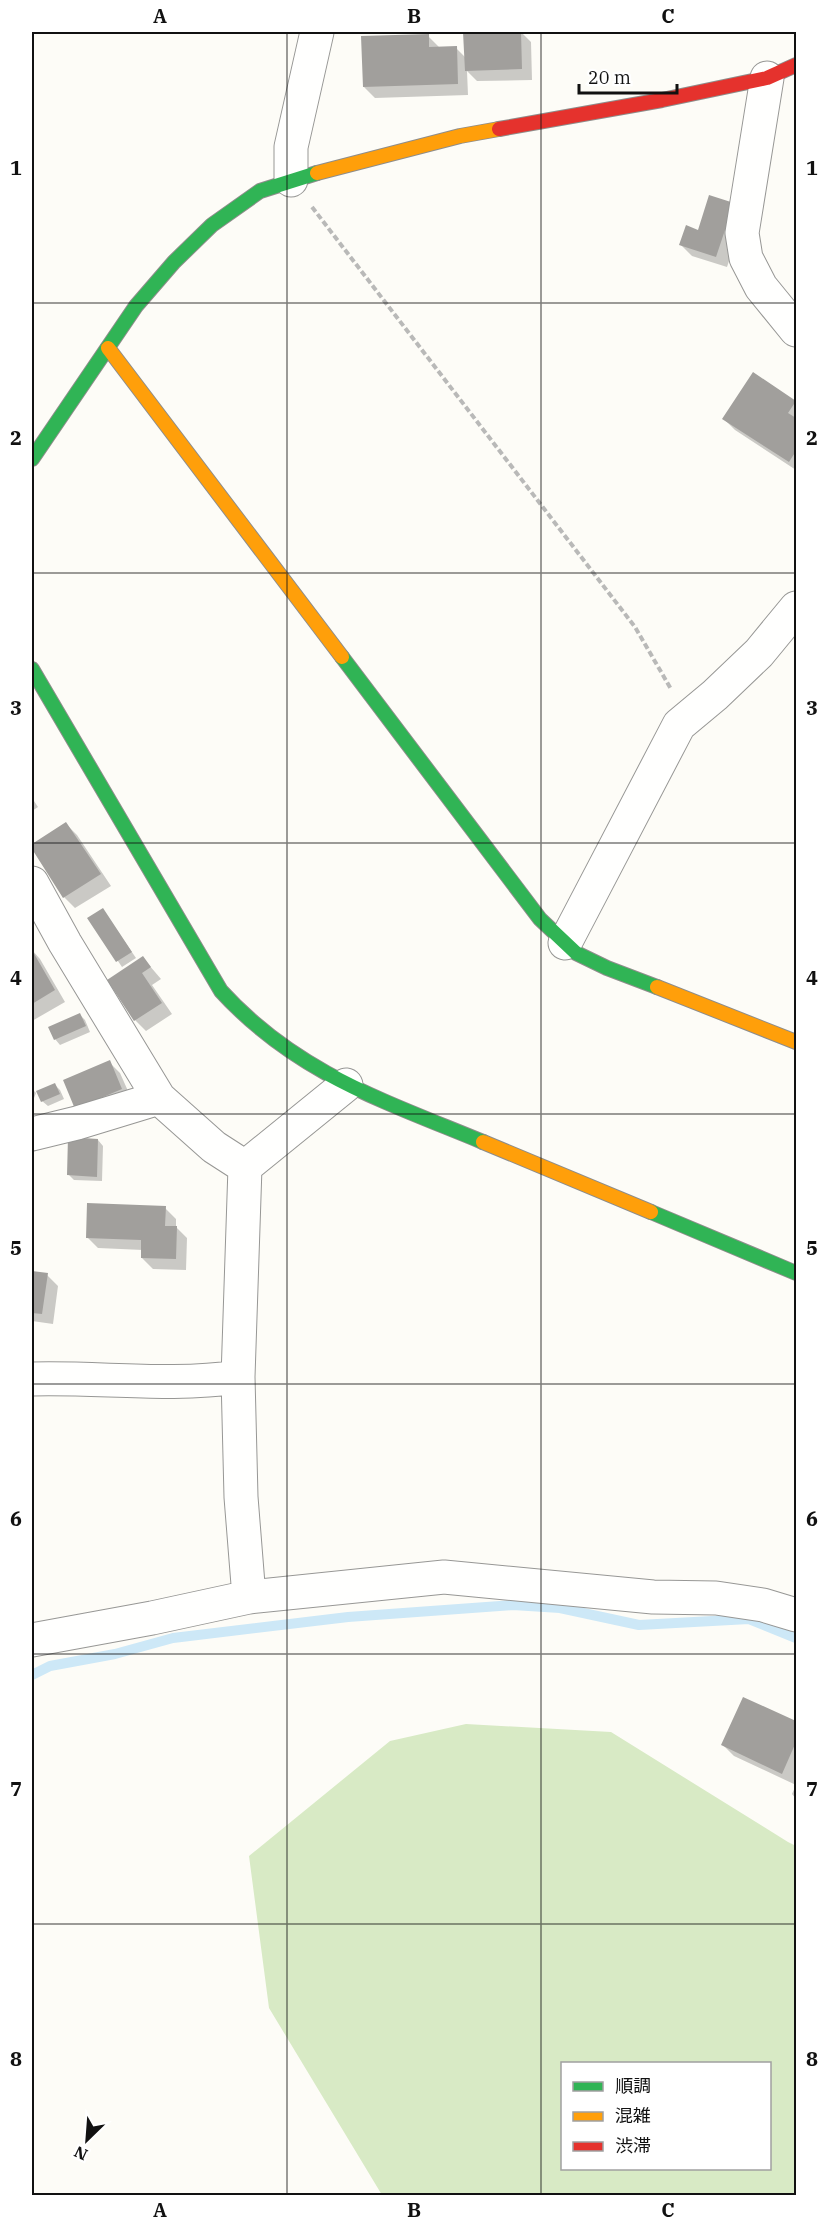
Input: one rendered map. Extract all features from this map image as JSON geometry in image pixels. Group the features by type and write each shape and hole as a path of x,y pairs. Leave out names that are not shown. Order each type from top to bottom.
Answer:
{"street":[{"path":"291,180 291,147 317,32"},
{"path":"32,459 136,306 174,262 212,225 260,191 291,180 460,136 662,100 782,72 742,234 746,258 761,288 796,330"},
{"path":"108,348 540,919 576,953 607,968 796,1042"},
{"path":"565,943 680,725 759,653 796,608"},
{"path":"32,669 221,991 257,1029 299,1060 346,1085 796,1273"},
{"path":"32,883 65,943 159,1098 214,1147 245,1167"},
{"path":"249,1597 241,1497 238,1377 245,1167 346,1085"},
{"path":"32,1134 78,1123 159,1098"},
{"path":"32,1379 138,1382 216,1380 238,1377"},
{"path":"32,1640 249,1597 444,1578 653,1596 716,1598 763,1605 796,1615"}],"path":[{"path":"291,180 635,627 674,696 680,725"}],"green space":[{"path":"466,1724 611,1732 796,1846 796,2195 382,2195 269,2008 249,1856 390,1741"}],"building":[{"path":"463,32 521,32 522,69 465,71"},
{"path":"429,34 429,47 457,46 458,84 363,87 361,36"},
{"path":"709,195 734,203 716,257 679,245 686,225 698,230"},
{"path":"753,372 796,401 788,413 796,418 796,451 789,462 722,419"},
{"path":"66,822 101,874 63,898 32,849 32,844"},
{"path":"103,908 132,952 116,962 87,918"},
{"path":"32,950 55,990 32,1004"},
{"path":"143,956 151,967 142,973 162,1003 134,1021 107,980"},
{"path":"80,1013 86,1026 54,1040 48,1027"},
{"path":"110,1060 122,1089 75,1109 63,1080"},
{"path":"55,1083 60,1094 41,1102 36,1091"},
{"path":"68,1137 98,1139 97,1177 67,1175"},
{"path":"87,1203 166,1206 165,1226 177,1226 176,1259 141,1258 141,1240 86,1238"},
{"path":"32,1271 48,1273 42,1314 32,1313"},
{"path":"743,1697 796,1721 796,1742 782,1774 721,1745"}],"waterway":[{"path":"32,1675 50,1666 115,1654 173,1638 348,1617 513,1605 560,1608 639,1625 749,1619 796,1638"}],"traffic: fast":[{"path":"32,459 136,306 174,262 212,225 260,191 317,173"},
{"path":"342,657 540,919 576,953 607,968 657,987"},
{"path":"32,669 221,991 250,1019 311,1064 376,1098 483,1142"},
{"path":"651,1212 796,1273"}],"traffic: slow":[{"path":"317,173 460,136 499,129"},
{"path":"108,348 342,657"},
{"path":"657,987 796,1042"},
{"path":"483,1142 651,1212"}],"traffic: jam":[{"path":"499,129 662,100 767,78 796,65"}]}
